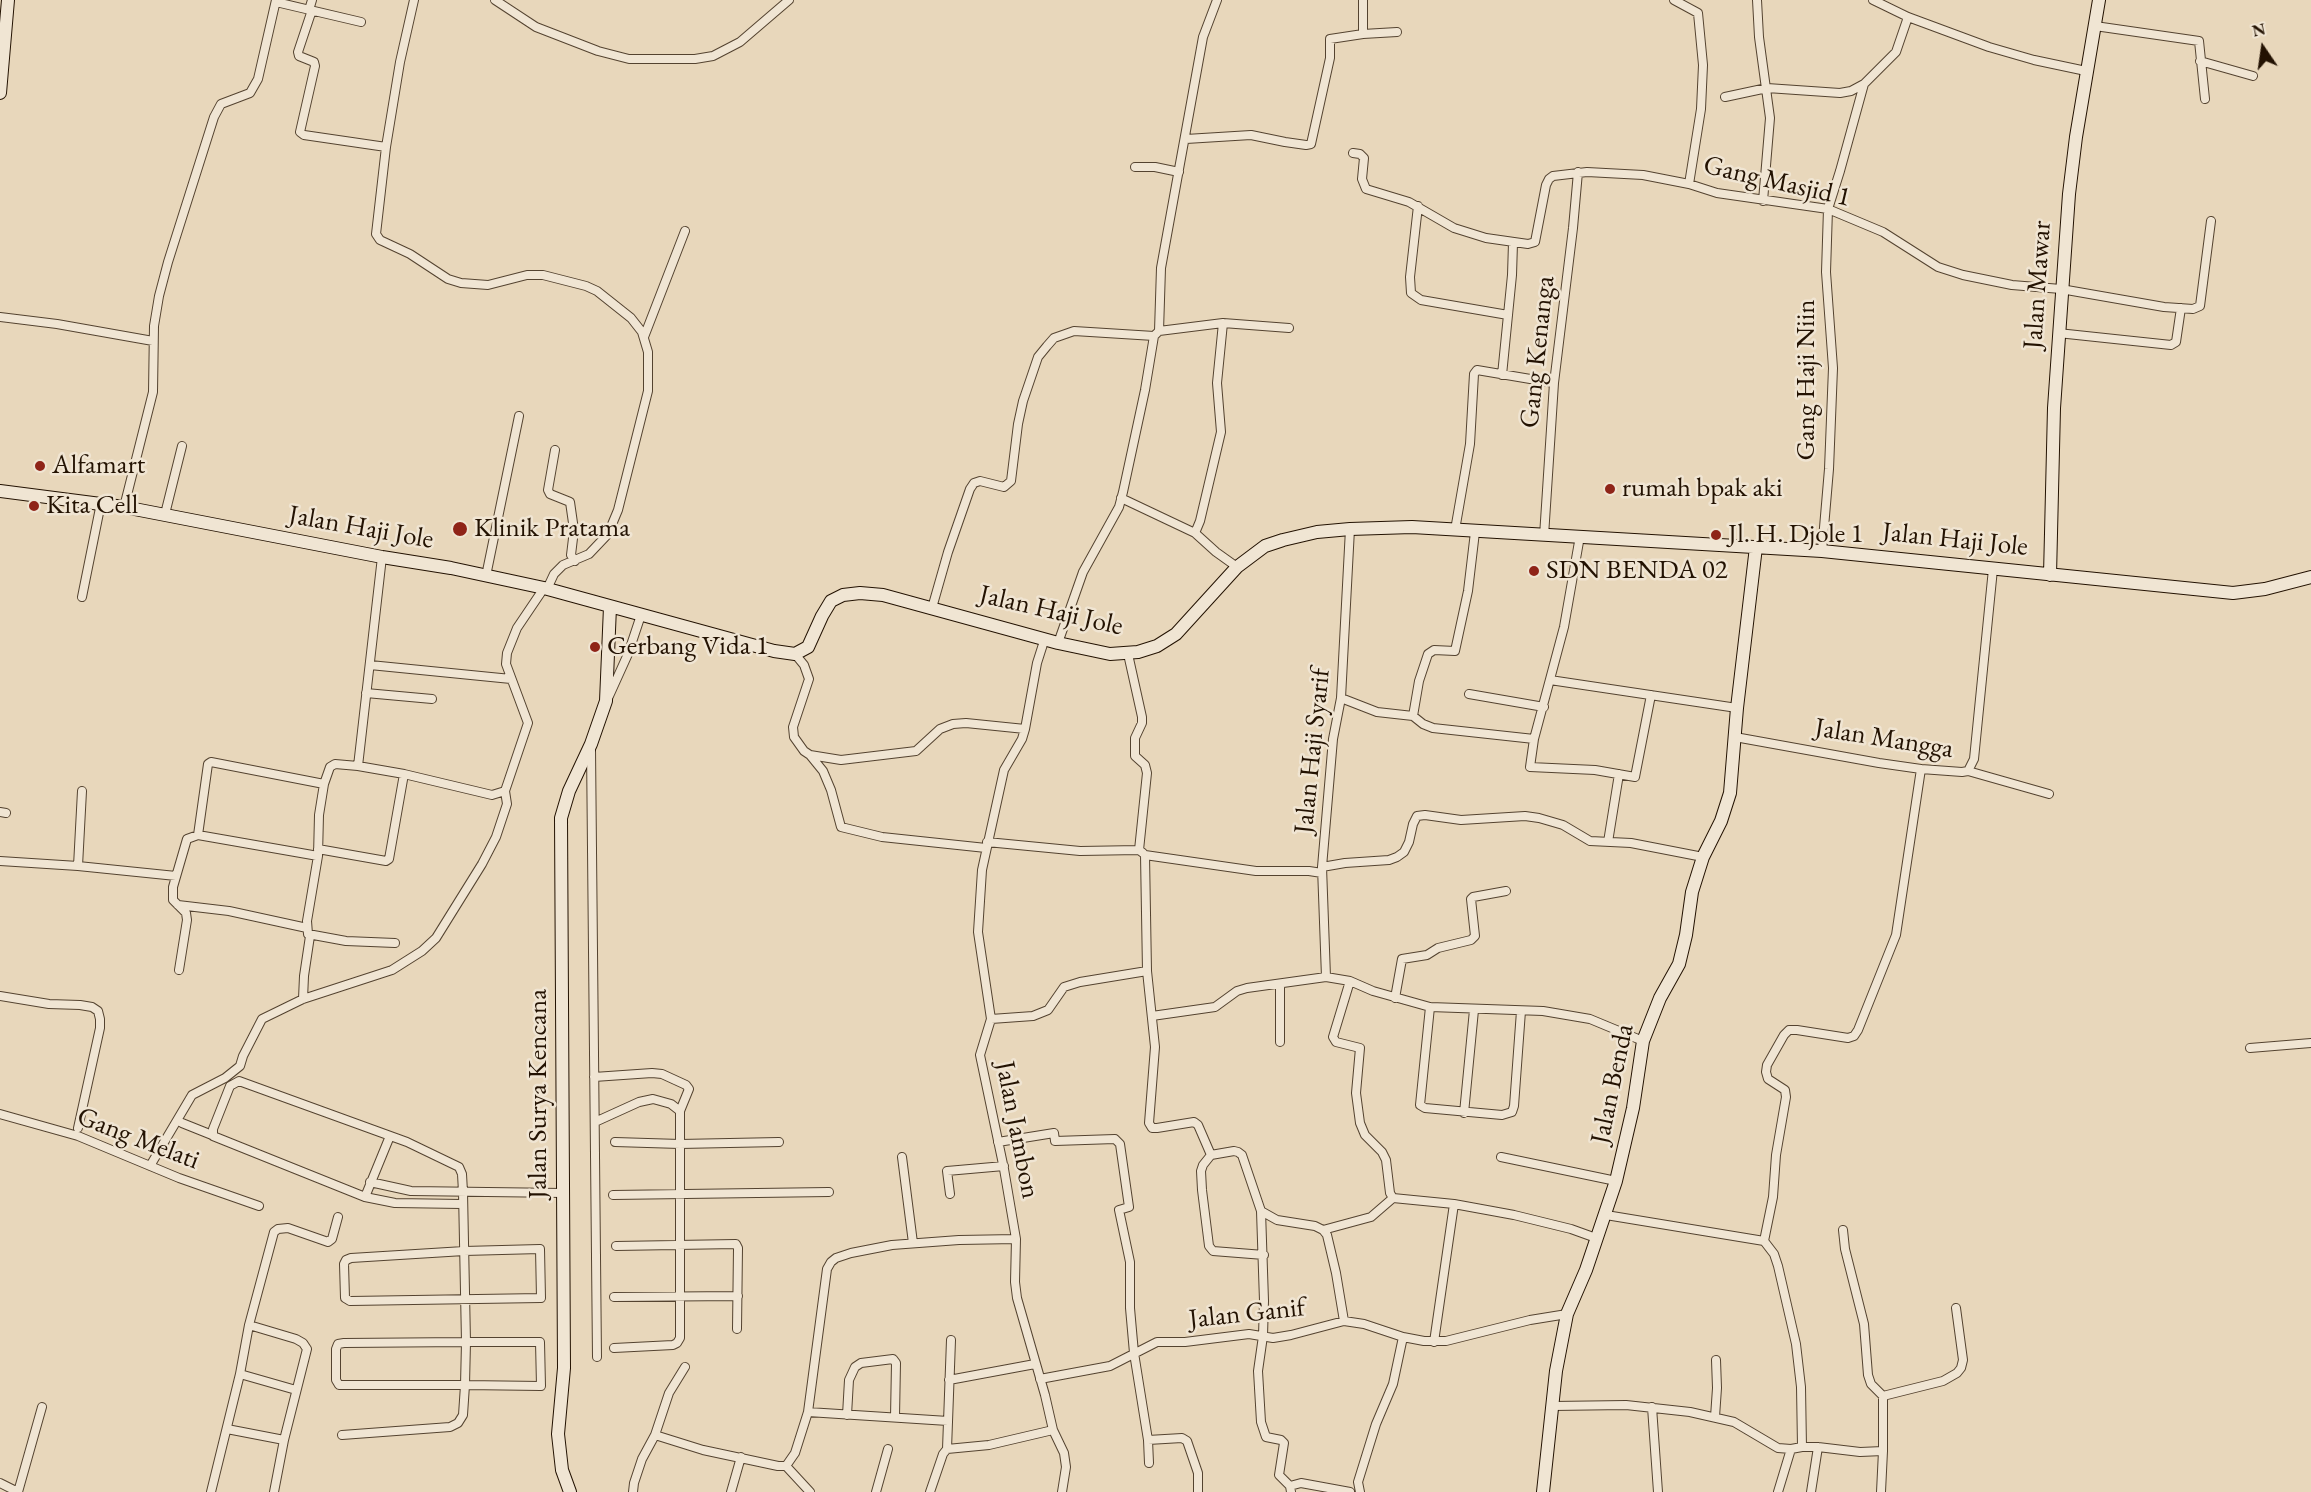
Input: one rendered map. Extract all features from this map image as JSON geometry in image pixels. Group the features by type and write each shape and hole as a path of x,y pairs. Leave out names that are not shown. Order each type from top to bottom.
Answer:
{"main road":[{"path":"0,93 8,0"},
{"name":"Jalan Mawar","path":"2050,575 2058,333 2069,194 2086,71 2099,0"},
{"name":"Jalan Haji Jole","path":"0,491 101,503 165,514 486,576 546,589 774,651 795,654 808,646 831,601 843,595 860,593 877,594 1058,643 1110,654 1128,654 1157,646 1176,634 1238,567 1265,546 1317,532 1350,529 1412,527 1822,550 2234,593 2265,589 2311,577"},
{"name":"Jalan Benda","path":"1544,1492 1556,1371 1567,1314 1586,1270 1616,1181 1633,1108 1643,1041 1660,998 1679,964 1692,892 1703,858 1721,821 1730,793 1737,708 1756,547"},
{"name":"Jalan Surya Kencana","path":"570,1492 562,1470 558,1434 564,1368 561,818 569,790 591,744 606,702 610,607"}],"street":[{"path":"312,0 298,52 299,56 314,62 315,66 300,132 304,135 386,147"},
{"path":"150,1166 192,1095 225,1078 240,1066 262,1019 303,999 392,969 422,951 436,938 496,837 507,804 505,791 528,723 506,664 507,653 517,628 546,589 554,574 563,565 575,561 601,543 608,534 618,510 648,391 648,352 642,332 618,305 586,286 543,275 514,277 488,285 461,283 448,279 410,254 380,240 376,234 375,225 386,147 400,62 414,0"},
{"path":"495,0 536,27 598,51 629,59 695,59 713,56 740,42 789,0"},
{"path":"1058,643 1083,572 1110,525 1121,498 1156,334 1161,268 1203,38 1217,0"},
{"path":"1363,0 1363,34"},
{"path":"1674,0 1698,13 1703,65 1701,109 1689,184"},
{"path":"1757,0 1759,37 1770,118 1763,201"},
{"path":"1873,0 1908,17 2023,57 2086,71"},
{"path":"124,507 153,392 153,341 159,296 214,117 221,104 250,93 258,79 276,1 361,22"},
{"path":"1725,97 1767,88 1840,93 1851,91 1864,84 1896,52 1908,17"},
{"path":"2095,26 2195,39 2200,44 2205,99"},
{"path":"1186,139 1251,135 1285,142 1311,144 1330,58 1330,39 1397,32"},
{"path":"2200,61 2253,76"},
{"name":"Gang Haji Niin","path":"1822,550 1829,469 1833,368 1826,272 1828,209 1864,84"},
{"path":"1353,153 1360,154 1364,158 1362,178 1366,189 1418,206 1467,233 1513,243 1502,375"},
{"path":"1135,168 1155,168 1179,172"},
{"name":"Gang Masjid 1","path":"1513,243 1531,244 1535,242 1549,179 1578,172 1643,175 1689,184 1717,193 1828,209 1882,232 1938,267 2012,285 2061,289 2181,308"},
{"name":"Gang Kenanga","path":"1544,536 1554,383 1578,172"},
{"path":"1418,206 1409,282 1411,293 1421,300 1508,315"},
{"path":"2058,333 2171,345 2176,342 2181,308 2193,309 2200,306 2202,302 2211,221"},
{"path":"643,338 686,231"},
{"path":"0,317 57,324 153,341"},
{"path":"1195,533 1200,522 1221,432 1217,383 1223,323"},
{"path":"932,608 970,489 975,483 980,482 1004,487 1011,481 1023,400 1038,357 1054,338 1074,331 1156,334 1223,323 1288,328"},
{"path":"1455,530 1470,444 1474,374 1477,370 1554,383"},
{"path":"486,576 519,416"},
{"path":"165,514 182,447"},
{"path":"555,450 548,490 550,494 570,502 574,525 571,555 575,561"},
{"path":"1121,498 1195,533 1216,552 1238,567"},
{"path":"82,597 101,503"},
{"name":"Jalan Haji Syarif","path":"1326,977 1322,870 1333,740 1341,698 1350,529"},
{"path":"1413,716 1419,681 1428,654 1434,650 1455,651 1468,591 1475,532"},
{"path":"1580,536 1564,627 1529,763 1532,768 1595,770 1636,776 1651,695"},
{"path":"358,766 382,557"},
{"name":"Jalan Mangga","path":"1735,737 1921,769 1968,771 1974,759 1993,569"},
{"name":"Jalan Surya Kencana","path":"606,702 628,654 641,615"},
{"name":"Jalan Jambon","path":"1045,638 1037,663 1025,729 1022,739 1004,770 986,845 978,909 978,932 991,1019 980,1055 1004,1166 1016,1239 1017,1298 1053,1430 1064,1453 1066,1467 1062,1492"},
{"path":"795,654 804,665 809,679 793,727 794,736 804,751 823,771 831,790 841,827 882,837 1080,851 1142,853 1256,871 1322,870 1346,863 1389,860 1398,857 1404,852 1409,842 1417,816 1461,820 1525,816 1563,825 1590,841 1631,843 1703,858"},
{"path":"1128,654 1142,717 1142,723 1135,738 1134,756 1145,765 1147,773 1142,853 1154,1069 1149,1123 1152,1128 1157,1128 1194,1122 1198,1125 1211,1155"},
{"path":"370,665 511,679"},
{"path":"1551,680 1737,708"},
{"path":"366,693 432,699"},
{"path":"1469,694 1544,707"},
{"path":"1341,698 1377,711 1413,716 1433,728 1534,739"},
{"path":"810,755 841,760 916,751 940,729 953,724 966,723 1025,729"},
{"path":"591,744 597,1357"},
{"path":"198,835 208,764 211,762 324,784"},
{"path":"303,999 308,932 318,853 319,815 324,784 330,767 335,764 358,766 404,774 492,795 505,791"},
{"path":"1764,1241 1773,1197 1776,1155 1786,1096 1785,1090 1768,1079 1767,1065 1789,1030 1848,1038 1854,1036 1896,935 1921,769"},
{"path":"1968,771 2049,794"},
{"path":"179,970 187,920 186,913 173,900 184,843 190,836 198,835 386,861 389,859 404,774"},
{"path":"1608,842 1619,774"},
{"path":"78,866 82,792"},
{"path":"0,861 176,876"},
{"path":"1395,998 1403,958 1427,955 1438,948 1471,940 1475,936 1471,899 1506,891"},
{"path":"176,905 230,911 346,941 395,943"},
{"path":"991,1019 1018,1018 1048,1010 1064,987 1068,985 1147,971"},
{"path":"1152,1016 1215,1007 1237,991 1247,987 1326,977 1350,981 1373,992 1430,1007 1543,1011 1590,1019 1643,1041"},
{"path":"1350,981 1333,1037 1336,1042 1360,1048 1356,1093 1360,1123 1365,1135 1382,1152 1386,1160 1390,1193 1393,1198"},
{"path":"1280,984 1280,1042"},
{"path":"0,996 49,1004 80,1005 98,1011 100,1028 78,1128"},
{"path":"1430,1007 1420,1104 1425,1108 1502,1115 1512,1112 1514,1106 1521,1011"},
{"path":"1464,1113 1474,1010"},
{"path":"2250,1048 2311,1043"},
{"path":"594,1077 652,1073 671,1078 686,1085 689,1089 680,1110 680,1338 673,1345 614,1348"},
{"path":"212,1135 230,1086 239,1081 390,1136 459,1167 464,1192 462,1204 466,1342 463,1415 458,1423 450,1427 342,1435"},
{"path":"595,1122 639,1102 653,1099 671,1104 680,1110"},
{"name":"Gang Melati","path":"0,1114 78,1136 150,1166 259,1206"},
{"path":"182,1123 365,1197 395,1203 462,1204"},
{"path":"998,1142 1054,1133 1054,1141 1115,1139 1120,1144 1129,1207 1119,1209 1130,1262 1130,1308 1134,1353 1148,1440 1149,1463"},
{"path":"365,1197 390,1136"},
{"path":"615,1142 680,1144 779,1142"},
{"path":"1264,1255 1213,1251 1209,1246 1202,1171 1203,1165 1211,1155 1234,1151 1242,1155 1261,1211 1264,1255 1263,1336 1258,1371 1261,1422 1266,1437 1281,1440 1284,1443 1279,1475 1291,1489 1301,1483 1350,1492"},
{"path":"1501,1156 1616,1181"},
{"path":"902,1157 913,1243"},
{"path":"950,1194 947,1171 1004,1166"},
{"path":"370,1182 411,1191 563,1193"},
{"path":"613,1195 829,1192"},
{"path":"1323,1230 1371,1217 1393,1198 1454,1204 1514,1215 1571,1229 1596,1238"},
{"path":"1434,1341 1454,1204"},
{"path":"1261,1211 1277,1220 1315,1226 1327,1235 1344,1321"},
{"path":"1606,1215 1764,1241 1774,1254 1778,1266 1797,1344 1802,1387 1802,1447"},
{"path":"213,1492 249,1325 274,1232 278,1228 288,1228 328,1242 332,1239 338,1217"},
{"path":"1843,1230 1845,1249 1864,1324 1870,1384 1883,1396 1881,1492"},
{"path":"786,1466 795,1453 807,1412 827,1269 831,1262 851,1253 913,1243 1016,1239"},
{"path":"616,1246 736,1244 738,1248 737,1329"},
{"path":"540,1249 541,1298 350,1301 345,1298 344,1264 351,1258 464,1251 540,1249"},
{"path":"615,1297 738,1296"},
{"path":"1883,1396 1943,1381 1957,1373 1963,1360 1956,1308"},
{"name":"Jalan Ganif","path":"1040,1379 1110,1366 1157,1342 1185,1342 1250,1334 1273,1338 1344,1321 1364,1324 1403,1337 1446,1341 1530,1320 1567,1314"},
{"path":"249,1325 303,1343 307,1349 284,1440 274,1492"},
{"path":"1360,1492 1358,1482 1376,1424 1392,1387 1403,1337"},
{"path":"930,1492 943,1454 947,1449 951,1340"},
{"path":"540,1342 541,1386 465,1385 339,1385 336,1380 336,1349 338,1344 344,1343 540,1342"},
{"path":"847,1415 849,1380 855,1367 861,1363 893,1359 896,1363 895,1417"},
{"path":"1715,1417 1716,1360"},
{"path":"949,1380 1035,1364"},
{"path":"633,1492 642,1459 655,1435 669,1393 685,1367"},
{"path":"240,1374 296,1390"},
{"path":"1553,1406 1606,1404 1652,1407 1734,1422 1778,1448 1818,1447 1860,1452 1883,1451"},
{"path":"0,1483 18,1492 42,1407"},
{"path":"1652,1407 1658,1492"},
{"path":"807,1412 948,1421"},
{"path":"227,1429 284,1440"},
{"path":"947,1449 989,1445 1053,1430"},
{"path":"655,1435 703,1450 786,1466 810,1492"},
{"path":"1148,1440 1182,1438 1187,1441 1198,1473 1198,1492"},
{"path":"1811,1492 1818,1447"},
{"path":"876,1492 888,1449"},
{"path":"1778,1492 1791,1449"},
{"path":"731,1492 741,1457"}],"place":[{"name":"Alfamart","path":"40,466"},
{"name":"rumah bpak aki","path":"1610,489"},
{"name":"Kita Cell","path":"34,506"},
{"name":"Klinik Pratama","path":"460,529"},
{"name":"Jl. H. Djole 1","path":"1716,535"},
{"name":"SDN BENDA 02","path":"1534,571"},
{"name":"Gerbang Vida 1","path":"595,647"}]}
